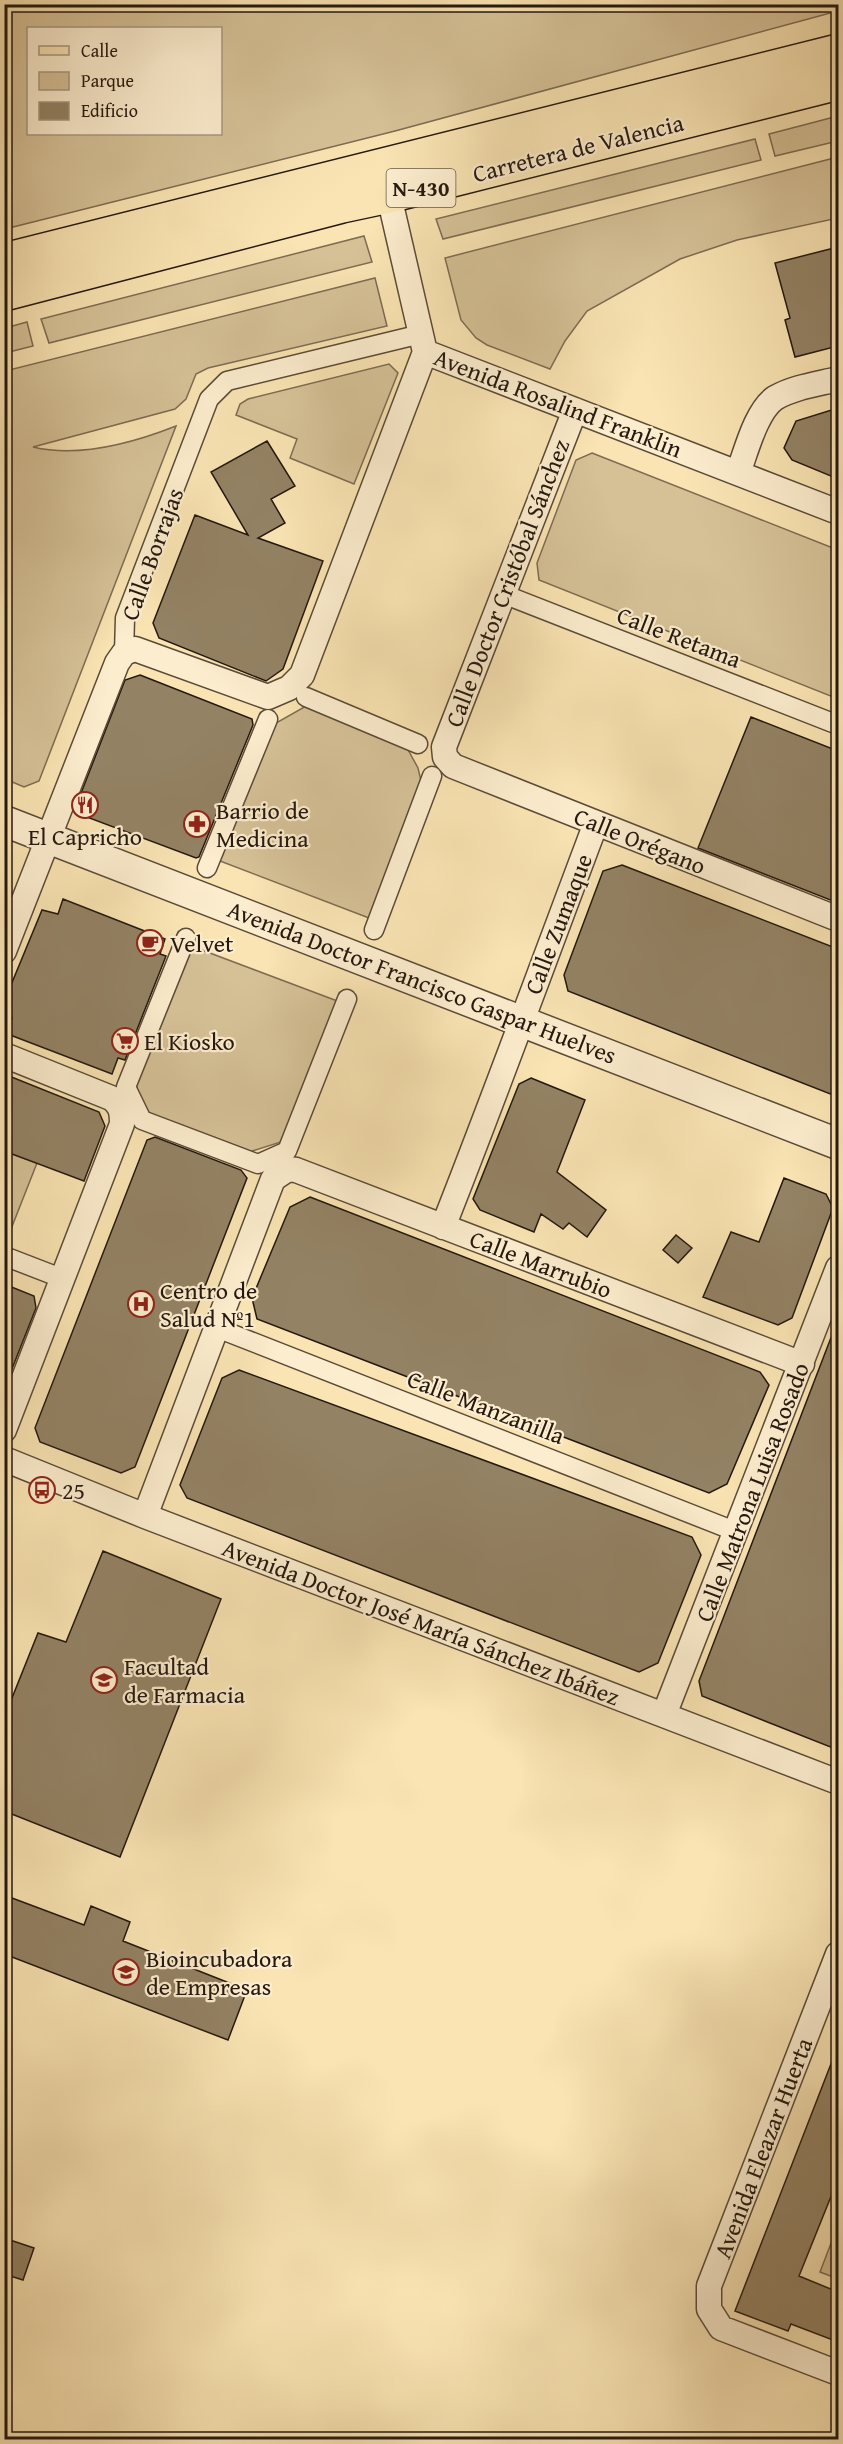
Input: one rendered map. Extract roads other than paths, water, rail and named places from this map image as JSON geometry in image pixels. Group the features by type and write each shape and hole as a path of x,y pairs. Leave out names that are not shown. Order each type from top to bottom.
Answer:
{"main road":[{"name":"Carretera de Valencia","path":"4,260 838,51"},
{"name":"Carretera de Valencia","path":"4,294 331,209 838,83"}],"street":[{"name":"Avenida Rosalind Franklin","path":"389,196 423,343 575,410 838,512"},
{"name":"Calle Borrajas","path":"4,951 117,663 124,653 125,618 209,399 227,381 423,343"},
{"path":"207,868 268,708 302,675 423,343"},
{"path":"738,473 761,413 774,399 795,390 838,379"},
{"name":"Calle Doctor Cristóbal Sánchez","path":"374,930 439,767 444,747 575,410"},
{"name":"Calle Retama","path":"503,594 838,725"},
{"path":"124,653 135,649 268,708"},
{"path":"306,697 418,744"},
{"name":"Calle Orégano","path":"439,767 453,766 838,919"},
{"name":"Avenida Doctor Francisco Gaspar Huelves","path":"4,821 838,1144"},
{"name":"Calle Zumaque","path":"443,1227 499,1086 520,1021 596,823"},
{"path":"4,1430 122,1124 126,1087 186,938"},
{"path":"145,1516 218,1328 273,1179 275,1166 288,1151 347,999"},
{"name":"Calle Marrubio","path":"4,1055 111,1098 125,1101 142,1120 258,1164 296,1170 802,1364"},
{"path":"4,1256 61,1278"},
{"name":"Calle Matrona Luisa Rosado","path":"664,1715 838,1268"},
{"name":"Calle Manzanilla","path":"218,1328 737,1532"},
{"name":"Avenida Doctor José María Sánchez Ibáñez","path":"4,1459 145,1516 838,1782"},
{"name":"Avenida Eleazar Huerta","path":"838,1954 832,1989 709,2286 709,2309 721,2328 838,2373"}],"place":[{"name":"El Capricho","path":"85,805"},
{"name":"Barrio de Medicina","path":"197,824"},
{"name":"Velvet","path":"150,943"},
{"name":"El Kiosko","path":"125,1041"},
{"name":"Centro de Salud Nº1","path":"141,1304"},
{"name":"25","path":"42,1490"},
{"name":"Facultad de Farmacia","path":"104,1680"},
{"name":"Bioincubadora de Empresas","path":"126,1972"}]}
